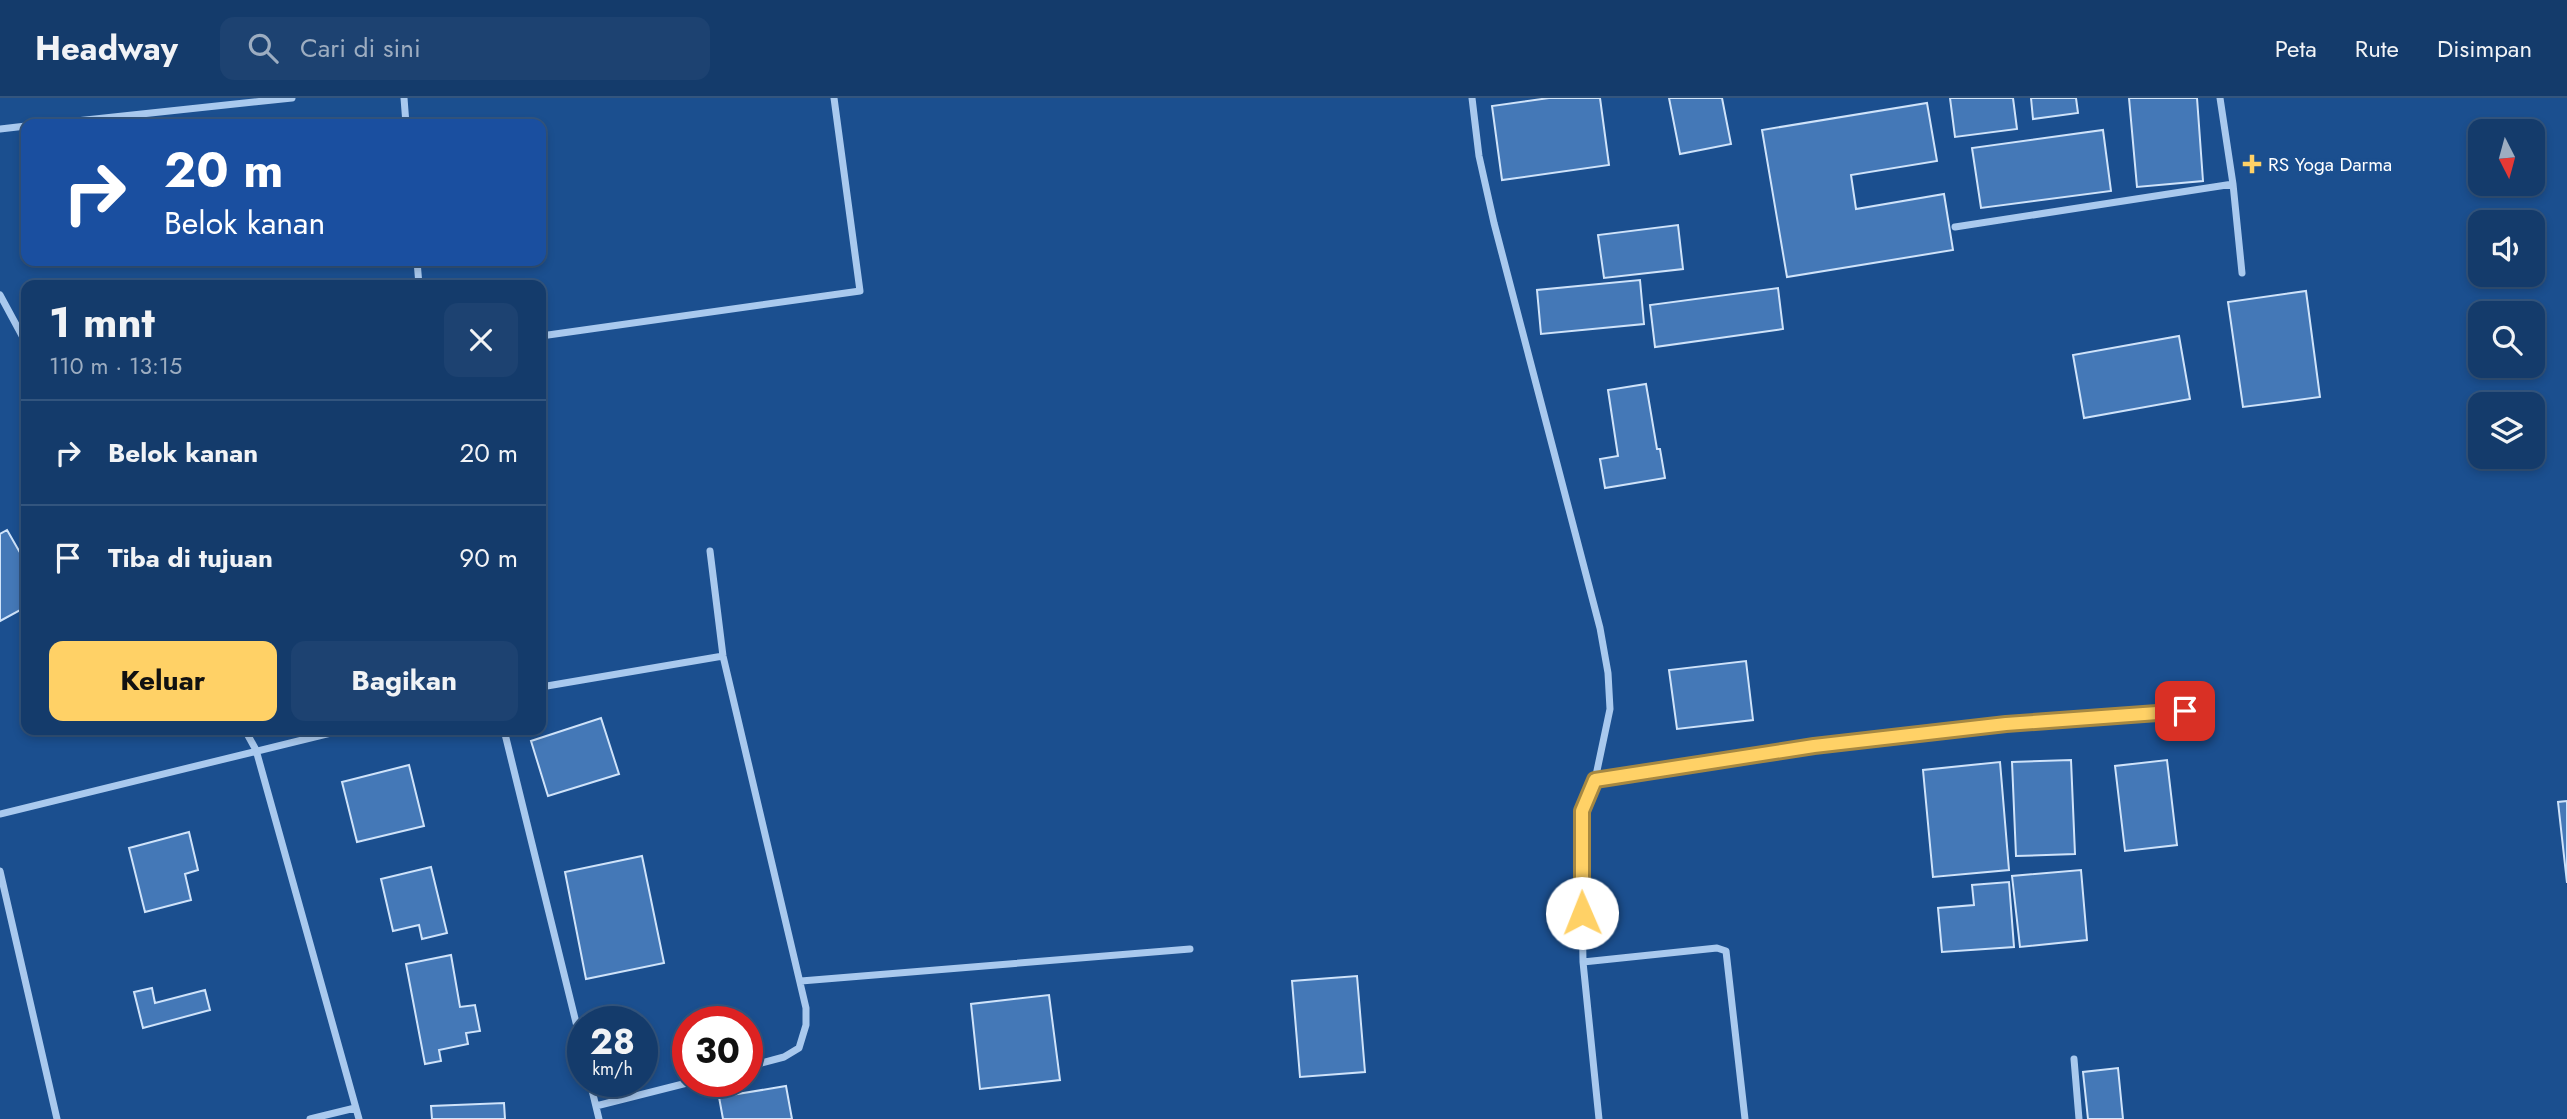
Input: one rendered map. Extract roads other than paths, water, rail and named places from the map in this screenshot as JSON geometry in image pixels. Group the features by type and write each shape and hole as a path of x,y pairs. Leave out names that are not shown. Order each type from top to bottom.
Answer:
{"street":[{"path":"95,119 292,98"},
{"path":"404,98 406,119"},
{"path":"546,335 860,291 834,98"},
{"path":"1472,98 1479,156 1494,223 1600,628 1608,673 1610,709 1595,780 1582,811 1583,962 1599,1119"},
{"path":"2220,98 2242,274"},
{"path":"0,129 21,127"},
{"path":"1955,227 2232,184"},
{"path":"0,295 21,334"},
{"path":"710,551 723,656 806,1007 806,1025 799,1048 785,1057 763,1063"},
{"path":"546,686 723,656"},
{"path":"1595,780 1814,746 2006,724 2185,711"},
{"path":"247,735 256,750 359,1119"},
{"path":"0,814 321,735"},
{"path":"505,735 572,1006"},
{"path":"0,871 57,1119"},
{"path":"1583,962 1717,948 1726,951 1745,1119"},
{"path":"801,981 1190,949"},
{"path":"2074,1059 2078,1119"},
{"path":"596,1106 672,1087"},
{"path":"594,1097 599,1119"},
{"path":"310,1119 355,1108"}],"place":[{"name":"RS Yoga Darma","path":"2252,164"}]}
